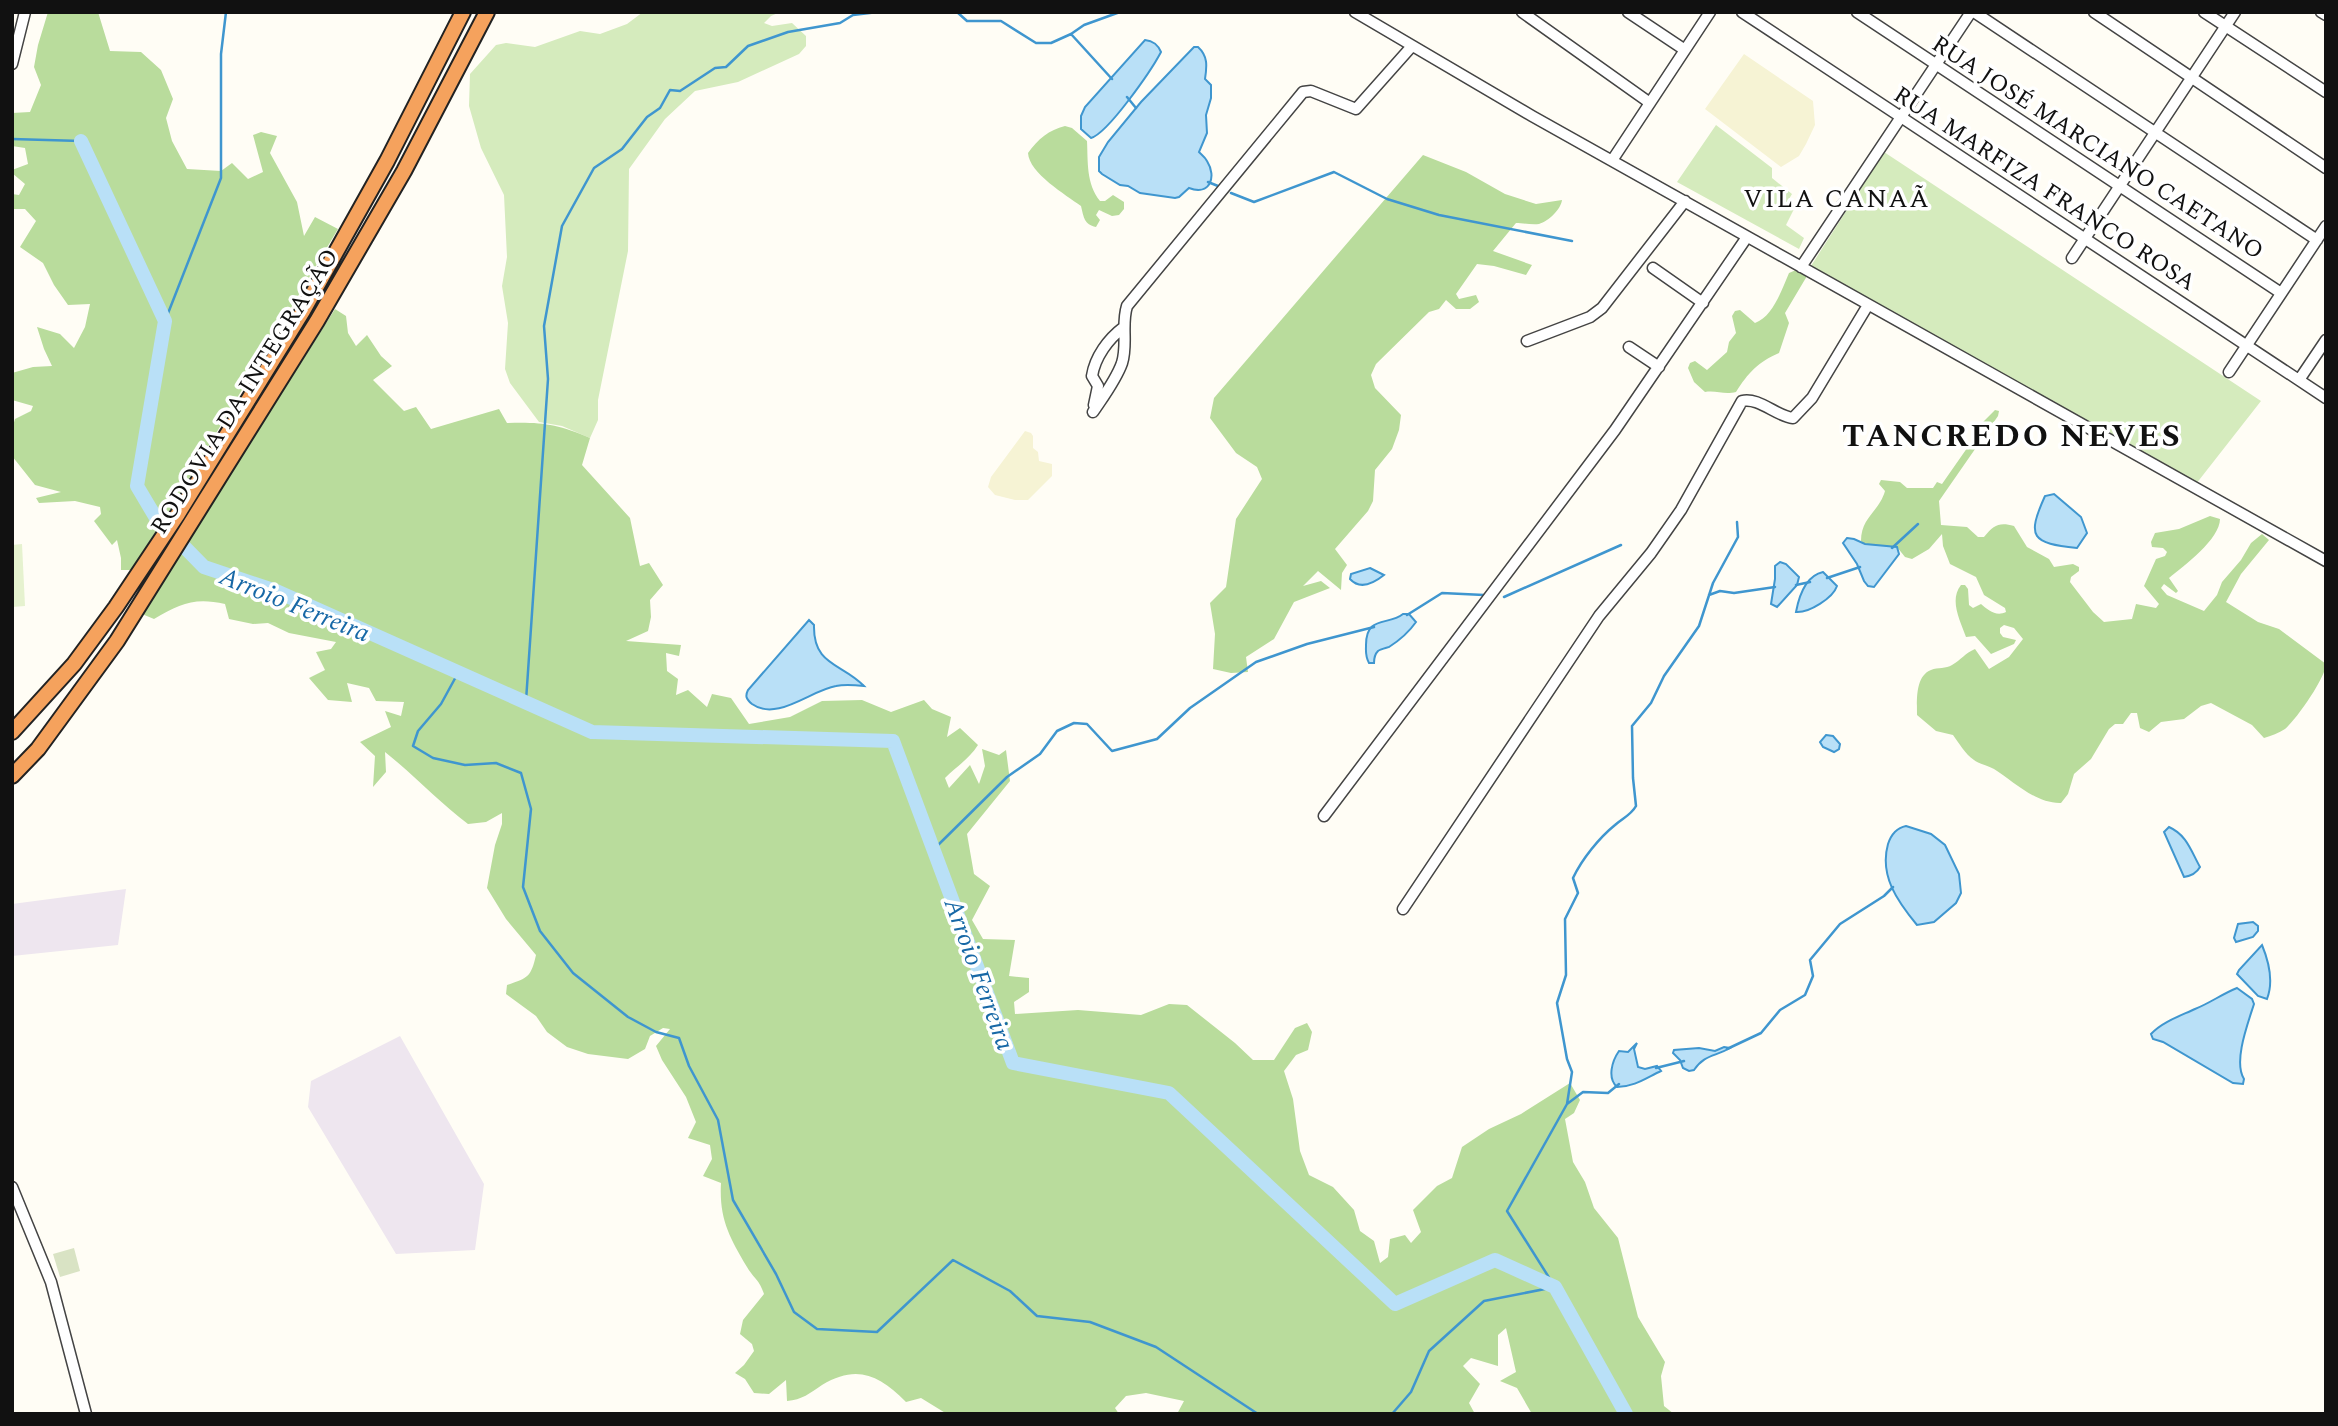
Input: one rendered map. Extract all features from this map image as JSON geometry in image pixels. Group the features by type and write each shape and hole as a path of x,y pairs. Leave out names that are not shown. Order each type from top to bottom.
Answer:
{"highway":[{"name":"RODOVIA DA INTEGRAÇÃO","path":"184,519 387,161 463,12"},
{"name":"RODOVIA DA INTEGRAÇÃO","path":"12,776 38,749 117,641 165,549 317,321 390,194 487,12"},
{"name":"RODOVIA DA INTEGRAÇÃO","path":"12,732 74,664 165,549"}],"street":[{"path":"12,64 25,12"},
{"path":"1355,12 1532,116 2326,561"},
{"path":"1522,12 1650,103"},
{"path":"1628,12 1685,50"},
{"path":"1613,159 1710,12"},
{"name":"RUA MARFIZA FRANCO ROSA","path":"1742,12 2326,398"},
{"name":"RUA JOSÉ MARCIANO CAETANO","path":"1857,12 2281,293"},
{"path":"1801,267 1972,12 2317,240"},
{"path":"2094,12 2326,168"},
{"path":"2204,12 2326,92"},
{"path":"2073,258 2235,12"},
{"path":"1124,327 1102,350 1094,365 1093,376 1098,386 1093,412 1122,362 1127,306 1303,92 1311,91 1356,109 1412,46"},
{"path":"1527,341 1590,317 1602,308 1685,201"},
{"path":"2229,372 2326,226"},
{"path":"1324,816 1615,430 1748,237"},
{"path":"1653,268 1703,303"},
{"path":"1403,909 1599,616 1651,553 1681,510 1742,401 1751,400 1785,417 1793,418 1812,398 1868,305"},
{"path":"2299,380 2326,340"},
{"path":"1629,347 1659,367"},
{"path":"12,1187 51,1282 86,1414"}],"shaded area":[{"path":"1744,54 1813,101 1815,125 1806,144 1799,156 1781,167 1705,109"},
{"path":"1025,431 1033,436 1033,448 1038,452 1039,461 1052,464 1052,476 1028,500 995,495 988,487 991,477"},
{"path":"126,889 118,945 12,956 12,904"},
{"path":"400,1036 484,1184 475,1250 396,1254 308,1107 311,1081"}],"green space":[{"path":"48,12 98,12 110,51 141,52 161,70 173,99 166,118 172,141 187,169 221,171 232,163 248,179 263,172 253,135 261,132 277,136 270,153 297,202 304,236 315,217 338,229 175,502 131,570 121,570 117,540 112,545 94,521 101,514 100,507 75,501 39,503 36,498 61,492 35,485 12,456 12,429 15,419 31,411 33,406 12,400 12,373 33,367 52,366 37,327 60,334 74,348 85,327 90,304 68,305 43,263 20,247 36,221 25,209 12,209 12,194 19,195 25,184 12,170 28,164 25,148 12,146 12,113 30,112 41,85 34,67"},
{"path":"643,12 780,12 764,23 772,26 792,23 806,36 806,46 799,54 738,82 695,91 665,119 629,169 628,251 598,400 598,420 590,438 562,426 539,422 510,383 505,369 508,323 502,286 507,257 504,195 481,148 469,106 470,74 496,45 506,43 535,47 580,31 600,34 627,24"},
{"path":"1716,125 1772,168 1772,178 1792,194 1786,204 1794,209 1786,225 1804,238 1799,249 1677,182"},
{"path":"1065,126 1072,128 1087,141 1090,180 1100,201 1113,195 1124,202 1124,209 1119,215 1112,216 1099,210 1096,215 1100,220 1096,227 1087,222 1081,206 1041,176 1030,161 1028,153 1040,139"},
{"path":"1884,152 2261,401 2196,484 1811,266"},
{"path":"1423,155 1466,172 1505,194 1536,204 1562,200 1561,203 1554,214 1543,222 1516,223 1493,251 1532,265 1526,275 1477,264 1456,294 1459,299 1476,295 1479,302 1470,309 1456,309 1446,300 1439,309 1429,312 1376,364 1371,375 1375,388 1401,415 1399,430 1392,449 1375,470 1373,501 1368,511 1335,549 1347,565 1342,573 1341,590 1318,571 1303,586 1321,581 1330,588 1294,602 1274,639 1246,657 1248,672 1231,673 1213,669 1215,634 1210,603 1226,587 1236,519 1262,479 1257,467 1236,453 1210,418 1214,398"},
{"path":"1796,270 1807,276 1785,313 1789,323 1779,353 1754,369 1736,392 1705,392 1694,382 1688,368 1690,363 1695,361 1707,370 1727,352 1729,342 1736,333 1732,316 1735,311 1740,310 1755,323 1761,320 1776,302 1789,273"},
{"path":"335,309 346,316 348,333 356,346 367,335 381,356 392,366 373,380 404,411 416,407 431,429 499,409 507,423 549,425 590,438 582,465 630,518 640,566 649,563 663,585 650,600 648,631 626,641 681,645 679,656 666,653 667,671 678,679 676,695 688,690 707,707 712,694 731,698 749,724 790,717 822,701 862,700 891,712 924,700 932,709 951,717 947,737 960,728 978,745 967,759 945,778 949,788 970,765 979,784 985,766 982,749 999,755 1006,750 1010,781 967,834 974,874 990,886 972,920 983,939 1015,940 1009,976 1029,978 1029,992 1014,1002 1015,1014 1078,1010 1141,1015 1169,1004 1187,1005 1253,1060 1274,1060 1295,1028 1307,1023 1312,1032 1308,1050 1296,1055 1284,1071 1293,1099 1300,1151 1309,1175 1333,1187 1354,1210 1360,1231 1374,1241 1380,1263 1388,1257 1390,1239 1405,1235 1411,1243 1421,1232 1413,1210 1437,1186 1452,1178 1462,1147 1570,1083 1580,1100 1574,1113 1565,1119 1573,1162 1585,1182 1594,1208 1618,1238 1638,1317 1665,1362 1661,1376 1664,1406 1674,1414 1532,1414 1517,1388 1500,1381 1516,1372 1506,1328 1498,1335 1498,1366 1471,1358 1463,1366 1480,1384 1469,1403 1475,1414 1177,1414 1184,1401 1146,1393 1126,1396 1115,1408 1119,1414 947,1414 921,1398 906,1402 877,1379 857,1374 835,1379 806,1396 787,1401 786,1380 769,1394 754,1393 745,1379 735,1373 754,1351 752,1344 740,1334 743,1320 764,1294 726,1227 721,1183 703,1176 712,1159 710,1145 688,1138 696,1122 686,1097 656,1046 670,1029 663,1028 650,1036 645,1049 628,1059 588,1054 567,1047 547,1032 536,1016 506,994 507,985 524,978 530,972 536,955 506,919 487,888 502,824 502,813 486,822 468,824 385,752 386,772 373,787 375,756 360,742 391,727 385,711 401,716 404,702 376,701 369,688 347,683 352,702 328,700 309,678 325,670 316,652 331,649 336,642 289,633 268,623 253,624 229,619 225,604 214,602 188,603 154,619 142,614"},
{"path":"1995,410 1999,411 1998,416 1939,501 1941,525 1967,527 1978,537 1984,537 1997,526 2014,526 2027,547 2049,559 2054,567 2073,564 2079,567 2070,582 2104,622 2132,619 2136,604 2156,608 2159,604 2144,586 2156,559 2165,556 2167,552 2163,548 2152,547 2155,533 2179,529 2210,516 2220,519 2208,543 2169,578 2178,591 2176,593 2164,584 2161,588 2167,595 2204,611 2251,543 2262,534 2269,540 2241,574 2226,602 2258,622 2279,629 2326,664 2310,698 2285,729 2264,738 2252,725 2211,703 2201,706 2184,719 2161,722 2149,732 2140,728 2137,713 2131,713 2123,724 2115,724 2109,729 2091,759 2074,774 2068,794 2061,803 2034,796 1994,769 1971,758 1953,735 1936,731 1917,715 1918,689 1926,673 1950,666 1975,649 1989,669 2009,657 2023,639 2014,628 2004,625 2000,628 2003,637 2016,640 2014,644 1991,654 1975,636 1966,637 1956,604 1961,585 1968,589 1969,605 1973,608 1981,604 1996,613 2006,612 2005,608 1984,595 1976,577 1950,564 1943,546 1942,534 1929,549 1912,559 1905,557 1897,547 1865,544 1861,541 1862,533 1885,491 1879,484 1881,480 1900,482 1907,488 1933,488 1937,482 1942,484 1981,424"},
{"path":"22,544 25,606 12,607 12,545"},
{"path":"74,1248 80,1271 60,1277 53,1254"}],"water":[{"path":"1145,40 1155,44 1161,52 1118,114 1091,138 1081,129 1081,116 1085,107"},
{"path":"1194,47 1198,47 1204,54 1205,79 1211,85 1211,98 1206,115 1207,133 1199,152 1210,167 1210,184 1202,189 1189,188 1175,198 1140,193 1102,174 1099,171 1099,157 1108,142 1141,102"},
{"path":"2054,494 2081,517 2087,533 2077,548 2050,544 2037,536 2035,530 2039,510 2045,496"},
{"path":"1847,538 1865,544 1897,547 1899,554 1874,587 1868,586 1864,581 1843,543"},
{"path":"1780,562 1786,564 1799,577 1797,585 1777,607 1771,604 1775,566"},
{"path":"1370,568 1384,575 1363,585 1350,579 1351,574"},
{"path":"1823,572 1837,586 1835,591 1814,607 1796,612 1807,582"},
{"path":"1403,614 1409,614 1416,622 1397,642 1378,651 1374,663 1369,663 1366,645 1370,629"},
{"path":"809,620 814,625 818,649 830,662 864,686 836,686 772,709 762,709 752,704 748,701 748,690"},
{"path":"1826,735 1833,736 1840,744 1839,749 1834,752 1823,747 1820,742"},
{"path":"1906,826 1931,834 1945,845 1959,874 1961,893 1956,903 1934,922 1917,925 1897,898 1888,878 1888,844 1894,832"},
{"path":"2169,827 2184,839 2200,867 2191,875 2184,877 2164,832"},
{"path":"2253,922 2258,926 2258,931 2253,937 2236,942 2234,938 2238,924"},
{"path":"2262,945 2270,972 2267,999 2258,996 2237,974"},
{"path":"2237,988 2252,999 2254,1004 2241,1053 2243,1084 2233,1083 2163,1042 2153,1039 2151,1034 2166,1023"},
{"path":"1637,1043 1634,1049 1638,1067 1645,1069 1657,1066 1661,1071 1634,1084 1617,1087 1611,1074 1614,1060 1619,1051 1628,1052"},
{"path":"1724,1047 1730,1048 1706,1058 1694,1070 1689,1071 1683,1068 1673,1053 1674,1050 1699,1048 1715,1051"}],"waterway":[{"path":"165,321 221,178 221,54 226,12"},
{"path":"526,701 548,379 544,326 562,226 594,168 622,149 647,117 660,108 670,90 680,91 715,68 726,67 748,46 788,32 840,23 853,15 878,12"},
{"path":"957,12 967,21 1001,21 1036,43 1051,43 1084,25 1120,12"},
{"path":"1071,34 1112,79"},
{"path":"1127,97 1136,108"},
{"name":"Arroio Ferreira","path":"12,139 81,141"},
{"name":"Arroio Ferreira","path":"81,141 165,321 137,486 156,518 204,567 276,591 592,732 893,741 1013,1063 1169,1093 1395,1304 1495,1260 1555,1287 1626,1414"},
{"path":"1231,193 1254,202 1334,172 1387,199 1439,215 1572,241"},
{"path":"1208,182 1218,186"},
{"path":"1392,1414 1411,1392 1429,1351 1484,1301 1555,1287 1507,1211 1567,1104 1572,1072 1567,1059 1557,1003 1566,975 1565,919 1578,893 1573,878 1597,842 1636,806 1632,726 1651,703 1664,676 1699,626 1713,583 1738,537 1737,522"},
{"path":"1892,548 1918,524"},
{"path":"1504,597 1621,545"},
{"path":"1827,578 1860,567"},
{"path":"1796,585 1810,582"},
{"path":"1709,595 1720,591 1734,593 1775,587"},
{"path":"1407,615 1442,593 1484,595"},
{"path":"933,850 1007,777 1040,754 1057,731 1074,723 1087,724 1112,751 1157,739 1190,708 1256,662 1307,644 1374,627"},
{"name":"Arroio Ferreira","path":"458,673 441,704 418,731 413,746 433,758 465,765 496,763 521,773 531,809 523,887 540,931 573,973 628,1017 656,1032 679,1038 689,1066 718,1120 733,1200 776,1274 794,1312 817,1329 877,1332 953,1260 1010,1291 1037,1316 1090,1322 1156,1347 1258,1414"},
{"path":"1727,1049 1761,1033 1780,1010 1805,995 1813,976 1810,960 1840,924 1884,896 1893,887"},
{"path":"1656,1068 1684,1061"},
{"path":"1567,1104 1583,1092 1608,1093 1619,1084"}],"district":[{"name":"VILA CANAÃ","path":"1837,198"},
{"name":"TANCREDO NEVES","path":"2012,435"}]}
